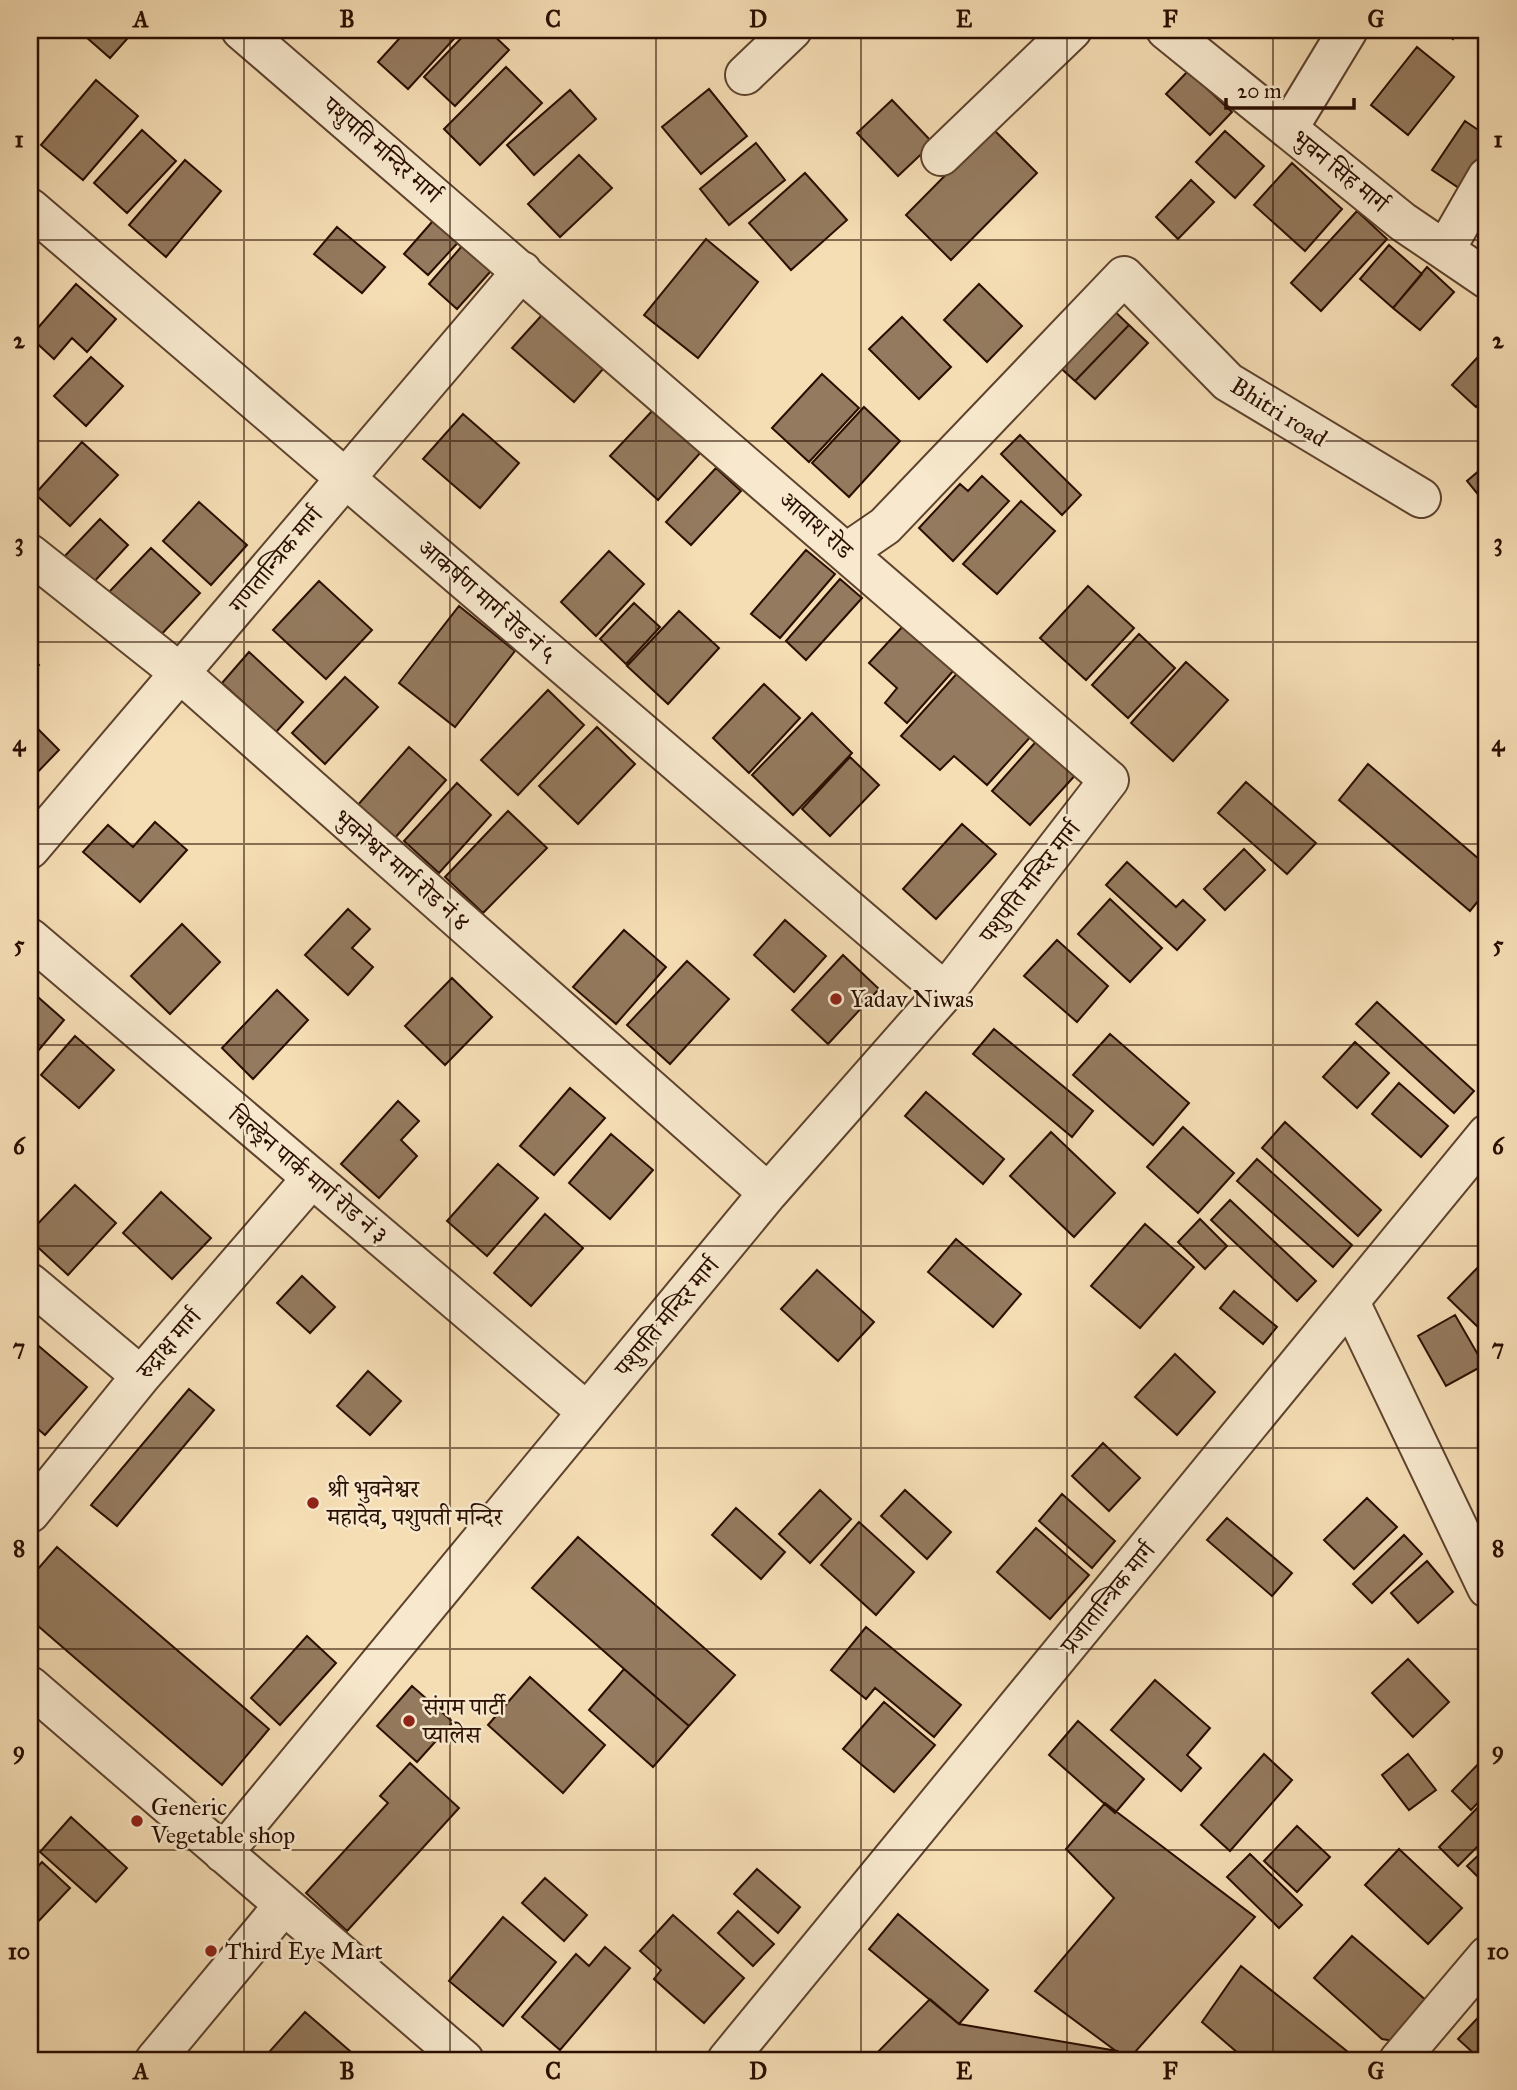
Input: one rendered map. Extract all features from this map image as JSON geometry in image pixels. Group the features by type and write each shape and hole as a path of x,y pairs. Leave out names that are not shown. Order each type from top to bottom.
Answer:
{"street":[{"name":"पशुपति मन्दिर मार्ग","path":"241,30 522,271"},
{"path":"745,75 792,30"},
{"path":"941,156 1072,30"},
{"name":"भुवन सिंह मार्ग","path":"1166,30 1203,42 1288,129 1403,222 1487,279"},
{"path":"1288,129 1348,30"},
{"path":"1445,250 1487,177"},
{"name":"आकर्षण मार्ग रोड नं ५","path":"30,208 944,992"},
{"name":"गणतान्त्रिक मार्ग","path":"30,849 522,271"},
{"name":"आवाश रोड","path":"522,271 1109,780"},
{"name":"Bhitri road","path":"847,552 885,526 1124,276 1228,382 1421,498"},
{"name":"भुवनेश्वर मार्ग रोड नं ४","path":"30,554 180,673 768,1193"},
{"name":"पशुपति मन्दिर मार्ग","path":"223,1853 768,1193 944,992 1109,780"},
{"name":"चिल्ड्रेन पार्क मार्ग रोड नं ३","path":"30,937 587,1412"},
{"name":"प्रजातान्त्रिक मार्ग","path":"727,2060 1487,1134"},
{"name":"रुद्राक्ष मार्ग","path":"30,1513 141,1376 312,1178"},
{"path":"30,1283 141,1376"},
{"path":"1350,1303 1487,1588"},
{"path":"30,1686 464,2060"},
{"path":"155,2060 284,1905"},
{"path":"1399,2060 1487,1956"}],"building":[{"path":"78,30 135,30 110,58"},
{"path":"407,30 462,30 408,89 378,62"},
{"path":"469,30 488,30 509,50 455,106 424,77"},
{"path":"1438,30 1458,30 1453,39"},
{"path":"1417,47 1454,77 1408,135 1371,105"},
{"path":"506,67 542,103 480,165 444,129"},
{"path":"1188,71 1232,112 1210,135 1166,94"},
{"path":"96,80 138,116 83,180 41,145"},
{"path":"709,89 747,136 701,174 662,127"},
{"path":"570,90 596,119 534,175 507,145"},
{"path":"892,100 933,143 898,176 857,133"},
{"path":"1465,121 1487,136 1487,146 1459,188 1432,170"},
{"path":"992,128 1037,173 951,260 906,215"},
{"path":"142,130 176,161 127,213 94,183"},
{"path":"1225,131 1264,166 1235,198 1196,162"},
{"path":"756,143 785,180 729,225 700,189"},
{"path":"579,155 612,188 560,237 528,204"},
{"path":"185,160 221,191 166,257 129,225"},
{"path":"1292,163 1342,209 1305,251 1254,205"},
{"path":"805,173 847,220 791,270 749,223"},
{"path":"1191,180 1214,202 1178,239 1156,217"},
{"path":"1357,211 1387,239 1321,311 1291,283"},
{"path":"439,214 464,236 428,275 404,254"},
{"path":"337,227 385,267 362,293 314,254"},
{"path":"469,238 498,263 457,309 429,284"},
{"path":"706,239 758,282 698,358 644,315"},
{"path":"1389,245 1422,274 1393,308 1360,279"},
{"path":"1427,267 1454,292 1420,330 1393,308"},
{"path":"76,284 116,319 87,352 72,338 54,359 30,337"},
{"path":"979,284 1022,326 987,362 944,320"},
{"path":"1108,305 1129,325 1075,381 1041,350"},
{"path":"542,315 603,369 574,402 512,348"},
{"path":"902,317 951,367 919,399 869,349"},
{"path":"1129,325 1148,343 1095,399 1075,381"},
{"path":"1487,347 1487,396 1476,407 1452,385"},
{"path":"91,357 123,386 86,426 54,396"},
{"path":"822,374 859,408 809,462 772,428"},
{"path":"864,407 900,441 849,497 812,463"},
{"path":"654,409 701,452 658,500 610,456"},
{"path":"463,414 519,463 480,508 423,459"},
{"path":"1020,435 1081,495 1062,515 1001,454"},
{"path":"82,442 118,475 70,526 35,494"},
{"path":"1487,464 1487,501 1485,503 1467,481"},
{"path":"716,468 741,491 691,545 666,522"},
{"path":"982,476 1009,501 953,561 919,528 960,484 968,491"},
{"path":"1021,501 1055,531 997,594 963,564"},
{"path":"199,502 247,545 211,585 163,541"},
{"path":"100,519 128,545 91,585 62,559"},
{"path":"151,548 200,593 158,638 109,592"},
{"path":"806,550 835,574 780,638 751,614"},
{"path":"609,551 644,584 596,636 561,602"},
{"path":"840,579 862,598 806,660 786,641"},
{"path":"319,581 372,630 326,679 273,630"},
{"path":"1088,586 1134,628 1086,680 1040,638"},
{"path":"634,603 660,627 626,664 600,639"},
{"path":"459,606 515,651 455,727 399,683"},
{"path":"679,611 719,648 668,704 627,666"},
{"path":"904,625 954,670 907,723 885,703 897,688 869,663"},
{"path":"1139,634 1175,668 1128,718 1092,685"},
{"path":"249,652 303,702 276,732 222,683"},
{"path":"30,655 39,665 30,675"},
{"path":"1186,662 1228,700 1173,761 1131,723"},
{"path":"961,669 1033,734 987,785 954,756 940,770 901,736"},
{"path":"345,677 378,707 325,764 292,733"},
{"path":"764,684 800,718 749,773 713,738"},
{"path":"548,690 584,725 518,795 481,760"},
{"path":"812,713 852,753 793,815 752,775"},
{"path":"30,721 59,750 30,780"},
{"path":"597,727 635,764 578,824 539,786"},
{"path":"1041,736 1079,771 1030,825 992,791"},
{"path":"409,747 446,780 394,839 357,806"},
{"path":"850,757 879,785 830,836 802,809"},
{"path":"1368,764 1487,866 1487,890 1470,911 1339,800"},
{"path":"1246,782 1316,843 1287,874 1218,813"},
{"path":"457,783 491,815 439,873 404,841"},
{"path":"508,811 547,848 483,913 445,877"},
{"path":"155,822 187,850 140,902 83,852 108,825 133,847"},
{"path":"962,824 996,854 936,919 903,889"},
{"path":"1244,849 1265,870 1225,910 1204,889"},
{"path":"1127,862 1176,907 1183,900 1205,920 1177,950 1106,885"},
{"path":"1110,899 1162,948 1130,982 1078,934"},
{"path":"348,909 370,929 352,948 373,967 348,995 305,955"},
{"path":"785,920 826,956 794,992 754,955"},
{"path":"182,924 220,962 170,1014 131,976"},
{"path":"624,930 666,967 616,1024 573,987"},
{"path":"1057,940 1108,986 1077,1022 1024,976"},
{"name":"Yadav Niwas","path":"843,955 879,989 828,1044 792,1010"},
{"path":"687,961 729,999 670,1064 627,1025"},
{"path":"452,978 492,1017 445,1065 405,1026"},
{"path":"30,990 64,1020 32,1058 30,1056"},
{"path":"277,990 308,1020 253,1079 222,1048"},
{"path":"1377,1002 1474,1091 1454,1113 1356,1024"},
{"path":"994,1029 1093,1111 1072,1137 973,1054"},
{"path":"1110,1034 1189,1103 1153,1145 1073,1075"},
{"path":"75,1036 114,1070 79,1108 41,1075"},
{"path":"1355,1042 1389,1073 1357,1108 1323,1077"},
{"path":"1399,1083 1448,1126 1421,1157 1372,1114"},
{"path":"570,1088 605,1118 554,1175 520,1146"},
{"path":"926,1092 1004,1159 983,1184 905,1116"},
{"path":"398,1101 419,1121 401,1140 417,1156 379,1198 341,1164"},
{"path":"1285,1122 1381,1210 1358,1236 1262,1148"},
{"path":"1183,1127 1234,1173 1198,1213 1147,1167"},
{"path":"1051,1132 1115,1193 1074,1237 1010,1176"},
{"path":"611,1134 653,1170 610,1219 569,1183"},
{"path":"1257,1159 1352,1245 1333,1267 1237,1181"},
{"path":"498,1164 538,1198 487,1256 447,1221"},
{"path":"75,1185 116,1223 68,1275 30,1240 30,1232"},
{"path":"161,1192 211,1238 172,1279 123,1233"},
{"path":"1230,1200 1316,1281 1297,1301 1211,1220"},
{"path":"545,1214 583,1248 531,1306 494,1273"},
{"path":"1200,1219 1227,1246 1205,1269 1178,1242"},
{"path":"1145,1224 1194,1267 1140,1328 1091,1286"},
{"path":"956,1239 1021,1294 993,1327 928,1272"},
{"path":"1487,1258 1487,1324 1481,1330 1448,1298"},
{"path":"817,1270 874,1322 838,1361 781,1309"},
{"path":"302,1276 335,1307 310,1333 277,1303"},
{"path":"1234,1291 1277,1327 1263,1344 1220,1308"},
{"path":"1455,1315 1484,1365 1446,1386 1418,1336"},
{"path":"34,1342 87,1387 45,1435 30,1422 30,1347"},
{"path":"1175,1354 1215,1392 1177,1435 1135,1397"},
{"path":"368,1371 401,1401 370,1435 337,1406"},
{"path":"189,1389 214,1410 117,1526 91,1505"},
{"path":"1487,1390 1487,1433 1479,1391"},
{"path":"1103,1443 1140,1478 1109,1511 1072,1476"},
{"path":"820,1490 851,1519 810,1563 779,1534"},
{"path":"905,1490 951,1532 927,1559 881,1516"},
{"path":"1062,1494 1115,1541 1092,1568 1039,1521"},
{"path":"1367,1498 1397,1527 1354,1569 1324,1540"},
{"path":"736,1508 785,1552 761,1579 712,1535"},
{"path":"1227,1518 1292,1573 1272,1596 1207,1540"},
{"path":"859,1522 914,1572 876,1615 821,1565"},
{"path":"1036,1528 1089,1575 1050,1619 997,1572"},
{"path":"1404,1535 1422,1554 1372,1603 1353,1584"},
{"path":"578,1537 735,1675 689,1726 532,1588"},
{"path":"57,1547 269,1729 222,1785 30,1619 30,1578"},
{"path":"1427,1561 1453,1592 1418,1623 1391,1593"},
{"path":"866,1627 961,1705 934,1737 875,1688 866,1699 831,1670"},
{"path":"307,1636 336,1663 280,1725 251,1698"},
{"path":"1408,1659 1449,1702 1413,1737 1372,1693"},
{"path":"624,1669 689,1726 653,1767 589,1710"},
{"path":"530,1677 605,1745 563,1793 488,1725"},
{"path":"1155,1680 1210,1728 1187,1755 1201,1768 1181,1791 1111,1730"},
{"path":"412,1686 453,1722 417,1762 377,1726"},
{"path":"884,1702 935,1745 894,1792 843,1749"},
{"path":"1078,1721 1144,1779 1115,1813 1049,1755"},
{"path":"1264,1754 1292,1780 1230,1851 1201,1825"},
{"path":"1408,1754 1436,1790 1409,1810 1382,1775"},
{"path":"1487,1755 1487,1793 1471,1810 1452,1791"},
{"path":"410,1763 459,1808 347,1931 306,1893 388,1803 380,1796"},
{"path":"1487,1798 1487,1837 1458,1866 1439,1847"},
{"path":"1105,1803 1255,1917 1128,2060 1035,1991 1114,1898 1066,1849"},
{"path":"71,1817 127,1868 96,1902 40,1852"},
{"path":"1297,1826 1330,1857 1297,1892 1264,1861"},
{"path":"1487,1847 1487,1880 1484,1883 1467,1866"},
{"path":"1399,1849 1462,1908 1428,1944 1365,1885"},
{"path":"1250,1854 1302,1905 1279,1928 1227,1877"},
{"path":"42,1862 70,1888 32,1928 30,1875"},
{"path":"757,1869 800,1907 778,1933 734,1894"},
{"path":"545,1878 587,1915 564,1941 522,1903"},
{"path":"738,1911 774,1944 753,1966 718,1933"},
{"path":"898,1914 988,1990 959,2024 869,1949"},
{"path":"673,1915 744,1978 704,2023 654,1979 661,1970 640,1951"},
{"path":"503,1917 556,1962 503,2026 449,1981"},
{"path":"1352,1936 1436,2009 1413,2044 1382,2039 1314,1978"},
{"path":"605,1947 630,1968 560,2050 522,2017 576,1954 589,1966"},
{"path":"1241,1966 1358,2060 1246,2060 1202,2022"},
{"path":"930,1999 959,2024 1117,2051 1108,2060 870,2060"},
{"path":"1487,2008 1487,2060 1481,2060 1458,2039"},
{"path":"305,2012 358,2058 262,2060"},
{"path":"1136,2051 1148,2060 1128,2060"}],"place":[{"name":"Yadav Niwas","path":"836,999"},
{"name":"श्री भुवनेश्वर महादेव, पशुपती मन्दिर","path":"313,1503"},
{"name":"संगम पार्टी प्यालेस","path":"409,1721"},
{"name":"Generic Vegetable shop","path":"137,1821"},
{"name":"Third Eye Mart","path":"211,1951"}]}
